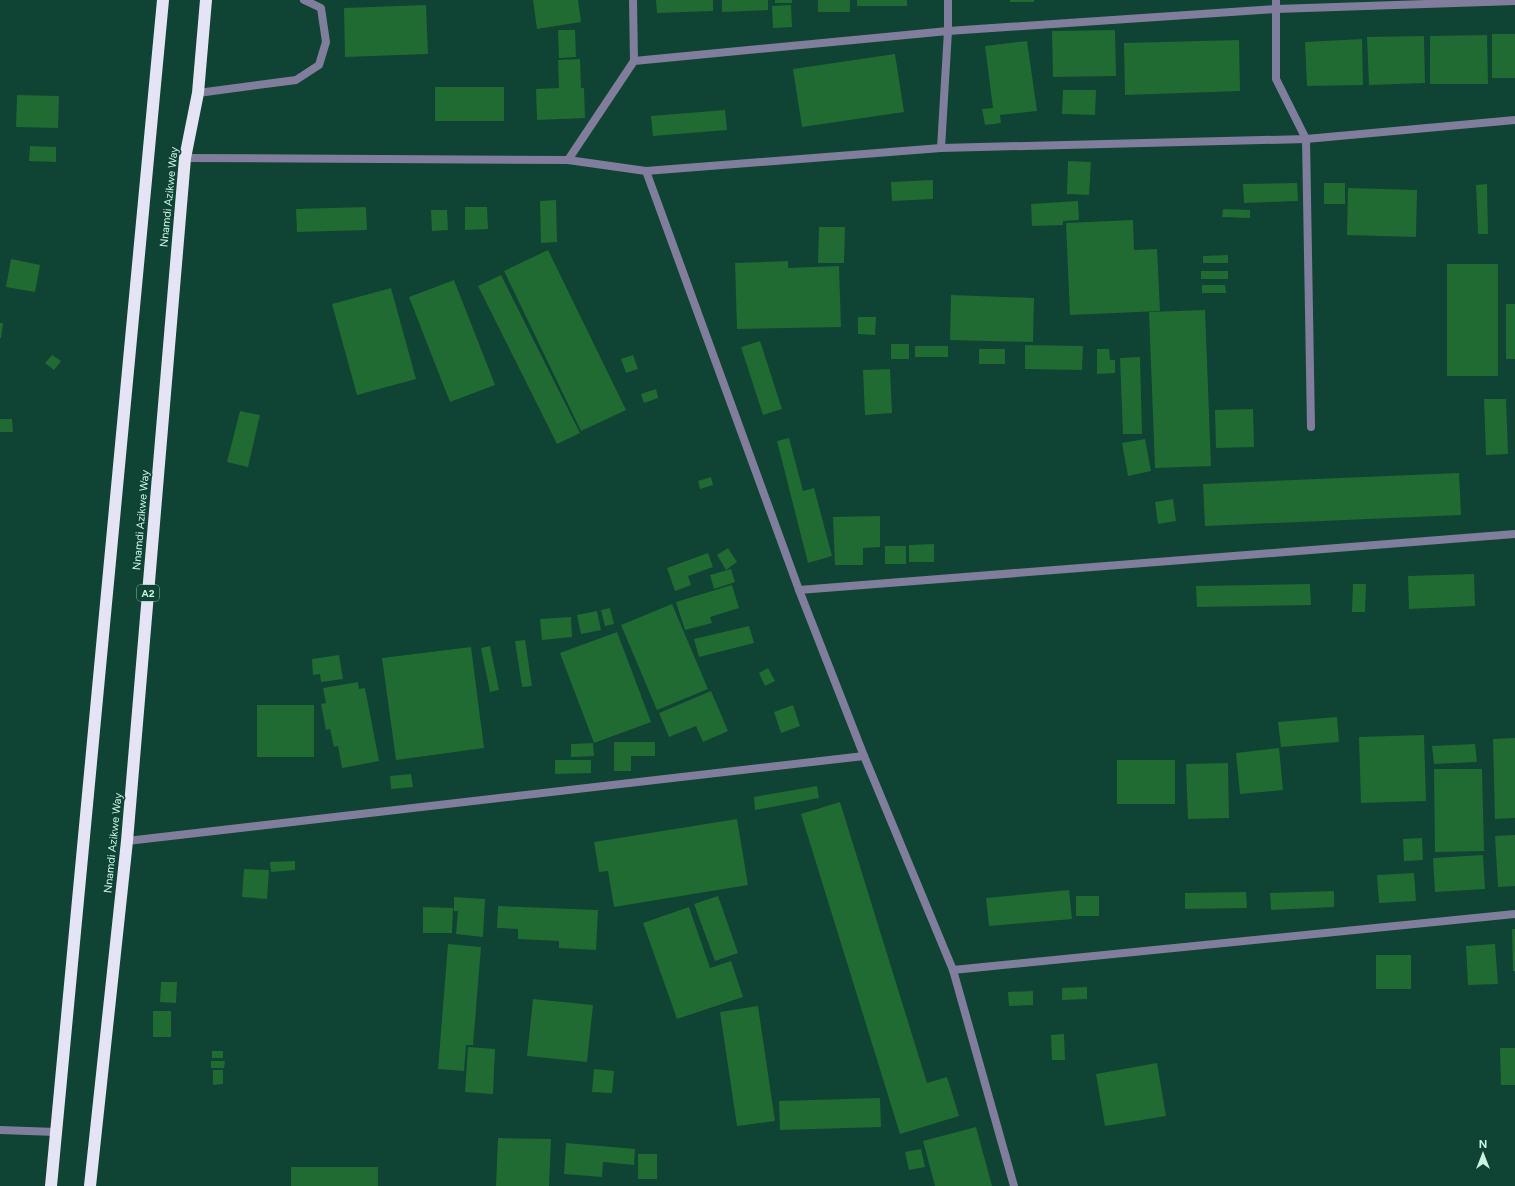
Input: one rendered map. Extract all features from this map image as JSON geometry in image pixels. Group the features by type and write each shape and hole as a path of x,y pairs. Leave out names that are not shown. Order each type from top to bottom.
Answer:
{"highway":[{"path":"51,1186 163,0"},
{"name":"Nnamdi Azikwe Way","path":"90,1186 127,841 185,158 198,93 206,0"}],"street":[{"path":"198,93 296,80 320,65 326,42 321,8 304,0"},
{"path":"568,160 634,61 633,0"},
{"path":"941,148 948,31 948,0"},
{"path":"1276,0 1276,79 1306,139 1311,428"},
{"path":"634,61 948,31 1276,9 1515,1"},
{"path":"185,158 568,160 646,171 941,148 1306,139 1515,120"},
{"path":"646,171 799,590 864,756 953,970 1014,1186"},
{"path":"799,590 1515,534"},
{"path":"127,841 864,756"},
{"path":"953,970 1515,914"},
{"path":"0,1130 56,1132"}],"building":[{"path":"533,0 578,0 581,22 537,29"},
{"path":"656,0 713,0 713,11 657,13"},
{"path":"722,0 768,0 768,10 722,12"},
{"path":"775,0 792,0 792,3 775,3"},
{"path":"818,0 850,0 850,12 818,12"},
{"path":"857,0 907,0 907,6 857,6"},
{"path":"1010,0 1034,0 1034,2 1010,2"},
{"path":"426,5 428,54 345,57 344,8"},
{"path":"791,5 792,27 773,28 772,6"},
{"path":"558,30 575,30 576,57 559,58"},
{"path":"1115,30 1116,76 1053,77 1052,31"},
{"path":"1492,34 1515,34 1515,78 1492,78"},
{"path":"1487,35 1488,84 1430,84 1430,36"},
{"path":"1424,36 1425,83 1369,85 1367,37"},
{"path":"1362,39 1363,85 1307,86 1305,42"},
{"path":"1239,40 1240,91 1125,95 1124,43"},
{"path":"1027,41 1037,111 1000,115 1001,123 985,125 982,109 993,108 985,46"},
{"path":"895,54 904,112 802,127 793,69"},
{"path":"580,59 581,88 584,88 585,118 537,120 536,89 559,88 558,60"},
{"path":"435,87 504,87 504,121 435,121"},
{"path":"1063,90 1096,90 1095,115 1062,114"},
{"path":"17,95 59,96 58,128 16,127"},
{"path":"725,110 727,130 653,136 651,116"},
{"path":"30,146 56,147 56,162 29,161"},
{"path":"1068,161 1091,162 1089,195 1067,194"},
{"path":"933,180 933,199 892,201 891,182"},
{"path":"1297,183 1298,201 1244,203 1243,184"},
{"path":"1324,183 1345,183 1345,204 1324,204"},
{"path":"1487,184 1488,234 1478,234 1476,185"},
{"path":"1348,188 1417,190 1416,237 1347,235"},
{"path":"556,200 557,242 541,243 540,201"},
{"path":"1078,201 1079,220 1063,221 1063,225 1032,226 1031,204"},
{"path":"366,207 367,230 297,232 296,209"},
{"path":"465,207 487,207 488,229 465,230"},
{"path":"1223,209 1250,210 1250,218 1222,217"},
{"path":"431,210 447,210 448,230 432,231"},
{"path":"1133,220 1134,250 1157,249 1160,311 1070,315 1066,223"},
{"path":"819,227 845,227 844,263 818,263"},
{"path":"548,250 626,410 581,431 504,271"},
{"path":"1228,255 1228,263 1203,263 1203,256"},
{"path":"11,259 40,265 35,292 6,287"},
{"path":"788,261 788,268 839,266 841,327 737,329 735,263"},
{"path":"1447,264 1498,264 1498,376 1447,376"},
{"path":"1201,271 1228,271 1228,279 1201,279"},
{"path":"501,275 580,433 557,444 478,286"},
{"path":"454,280 495,385 450,402 409,297"},
{"path":"1202,285 1225,285 1226,293 1202,293"},
{"path":"391,288 416,379 357,395 332,304"},
{"path":"951,295 1034,298 1033,342 950,340"},
{"path":"1506,304 1515,304 1515,359 1506,359"},
{"path":"1205,310 1211,466 1155,468 1149,312"},
{"path":"858,317 876,317 875,335 858,334"},
{"path":"0,323 3,323 1,338 0,338"},
{"path":"760,341 782,409 763,415 741,347"},
{"path":"891,344 909,344 909,359 891,359"},
{"path":"1025,345 1083,346 1082,370 1025,369"},
{"path":"915,346 948,346 948,357 915,357"},
{"path":"979,349 1005,349 1005,364 979,364"},
{"path":"1097,349 1109,349 1110,360 1115,360 1115,373 1097,374"},
{"path":"52,355 61,361 54,370 45,363"},
{"path":"633,355 638,369 626,373 621,359"},
{"path":"1140,357 1142,434 1123,434 1120,358"},
{"path":"890,369 892,413 865,415 863,370"},
{"path":"656,389 658,398 644,403 641,394"},
{"path":"1484,399 1506,399 1508,454 1486,455"},
{"path":"1253,409 1254,447 1216,448 1215,410"},
{"path":"240,411 260,415 248,467 227,462"},
{"path":"0,419 12,419 13,432 0,432"},
{"path":"789,438 803,491 814,488 832,556 808,563 777,441"},
{"path":"1145,439 1151,471 1128,476 1122,443"},
{"path":"1459,473 1461,515 1205,526 1203,484"},
{"path":"711,477 713,485 700,489 698,481"},
{"path":"1173,499 1176,521 1158,524 1155,502"},
{"path":"880,516 880,547 863,548 863,565 835,565 833,517"},
{"path":"934,544 934,562 909,562 909,545"},
{"path":"885,546 906,546 906,564 885,564"},
{"path":"728,548 737,562 726,570 717,555"},
{"path":"708,553 713,567 688,576 691,585 675,591 667,568"},
{"path":"731,569 735,582 714,589 710,575"},
{"path":"1474,574 1475,606 1409,609 1408,576"},
{"path":"1310,584 1311,605 1197,607 1196,586"},
{"path":"1353,584 1366,584 1365,612 1352,612"},
{"path":"732,585 739,608 710,617 712,623 685,630 676,602"},
{"path":"672,604 708,689 657,710 621,625"},
{"path":"610,608 614,624 605,626 601,610"},
{"path":"597,611 601,630 581,634 577,615"},
{"path":"571,617 572,637 542,640 540,619"},
{"path":"749,626 754,643 699,657 694,639"},
{"path":"617,632 651,722 594,743 560,653"},
{"path":"525,640 532,686 522,687 515,641"},
{"path":"490,646 499,690 490,692 481,648"},
{"path":"471,647 484,748 396,760 382,658"},
{"path":"339,655 343,679 321,682 320,674 313,675 312,659"},
{"path":"768,668 775,681 765,686 759,673"},
{"path":"358,682 359,689 365,688 379,761 342,768 338,746 334,747 330,729 326,730 321,704 326,703 323,688"},
{"path":"711,691 728,731 703,742 696,726 669,737 659,713"},
{"path":"257,705 314,705 314,757 257,757"},
{"path":"793,705 800,726 781,733 774,712"},
{"path":"1337,717 1339,742 1281,747 1278,722"},
{"path":"1424,735 1426,801 1361,803 1359,737"},
{"path":"1515,738 1515,818 1495,819 1493,739"},
{"path":"614,742 655,742 655,756 631,756 631,771 614,771"},
{"path":"593,743 594,756 571,757 571,744"},
{"path":"1475,744 1477,762 1434,764 1432,746"},
{"path":"1279,748 1283,790 1240,794 1236,753"},
{"path":"555,760 591,760 591,773 555,774"},
{"path":"1117,760 1175,760 1175,804 1117,804"},
{"path":"1228,763 1229,818 1188,819 1186,764"},
{"path":"1434,769 1482,769 1484,851 1435,852"},
{"path":"411,774 413,787 391,789 390,776"},
{"path":"817,786 819,798 755,810 754,797"},
{"path":"840,802 927,1083 947,1077 959,1116 900,1134 801,814"},
{"path":"737,819 748,885 614,907 608,871 599,872 594,842"},
{"path":"1515,835 1515,886 1498,887 1495,836"},
{"path":"1422,838 1423,860 1404,861 1403,839"},
{"path":"1483,855 1485,889 1435,892 1433,858"},
{"path":"295,861 295,870 271,872 270,862"},
{"path":"244,869 269,870 267,899 242,897"},
{"path":"1414,873 1416,901 1379,903 1377,875"},
{"path":"1069,890 1072,919 989,926 986,898"},
{"path":"1334,891 1334,907 1271,910 1270,893"},
{"path":"1246,892 1247,908 1185,909 1185,893"},
{"path":"718,896 738,953 715,961 694,904"},
{"path":"1076,896 1099,896 1099,916 1076,916"},
{"path":"454,897 485,899 483,937 456,934 458,911 454,911"},
{"path":"498,906 598,910 596,950 559,948 559,941 518,939 518,929 497,928"},
{"path":"423,907 453,908 452,933 423,933"},
{"path":"689,907 710,968 731,961 743,997 677,1019 643,923"},
{"path":"1512,929 1515,929 1515,971 1513,971"},
{"path":"448,944 481,947 473,1045 466,1045 464,1071 438,1069"},
{"path":"1495,944 1498,984 1468,985 1466,946"},
{"path":"1376,955 1411,955 1411,989 1376,989"},
{"path":"161,982 177,982 176,1003 160,1002"},
{"path":"1087,987 1087,999 1062,1000 1062,988"},
{"path":"1033,991 1033,1005 1009,1006 1008,992"},
{"path":"533,999 593,1005 587,1062 527,1056"},
{"path":"758,1006 775,1121 737,1126 720,1012"},
{"path":"153,1011 171,1011 171,1037 153,1037"},
{"path":"1064,1034 1065,1060 1052,1060 1051,1035"},
{"path":"468,1047 495,1049 493,1094 465,1092"},
{"path":"1500,1048 1515,1048 1515,1085 1501,1085"},
{"path":"212,1051 223,1051 223,1058 212,1058"},
{"path":"211,1061 225,1061 224,1068 211,1068"},
{"path":"1157,1063 1166,1116 1105,1126 1096,1074"},
{"path":"594,1069 614,1071 612,1093 592,1092"},
{"path":"213,1070 223,1070 223,1084 213,1085"},
{"path":"880,1098 881,1127 780,1130 779,1101"},
{"path":"976,1127 992,1186 935,1186 923,1141"},
{"path":"498,1138 551,1139 549,1186 496,1186"},
{"path":"566,1143 635,1149 634,1165 603,1162 602,1177 564,1174"},
{"path":"921,1149 925,1167 909,1170 905,1152"},
{"path":"638,1154 657,1154 657,1179 638,1179"},
{"path":"291,1167 378,1167 378,1186 291,1186"}]}
